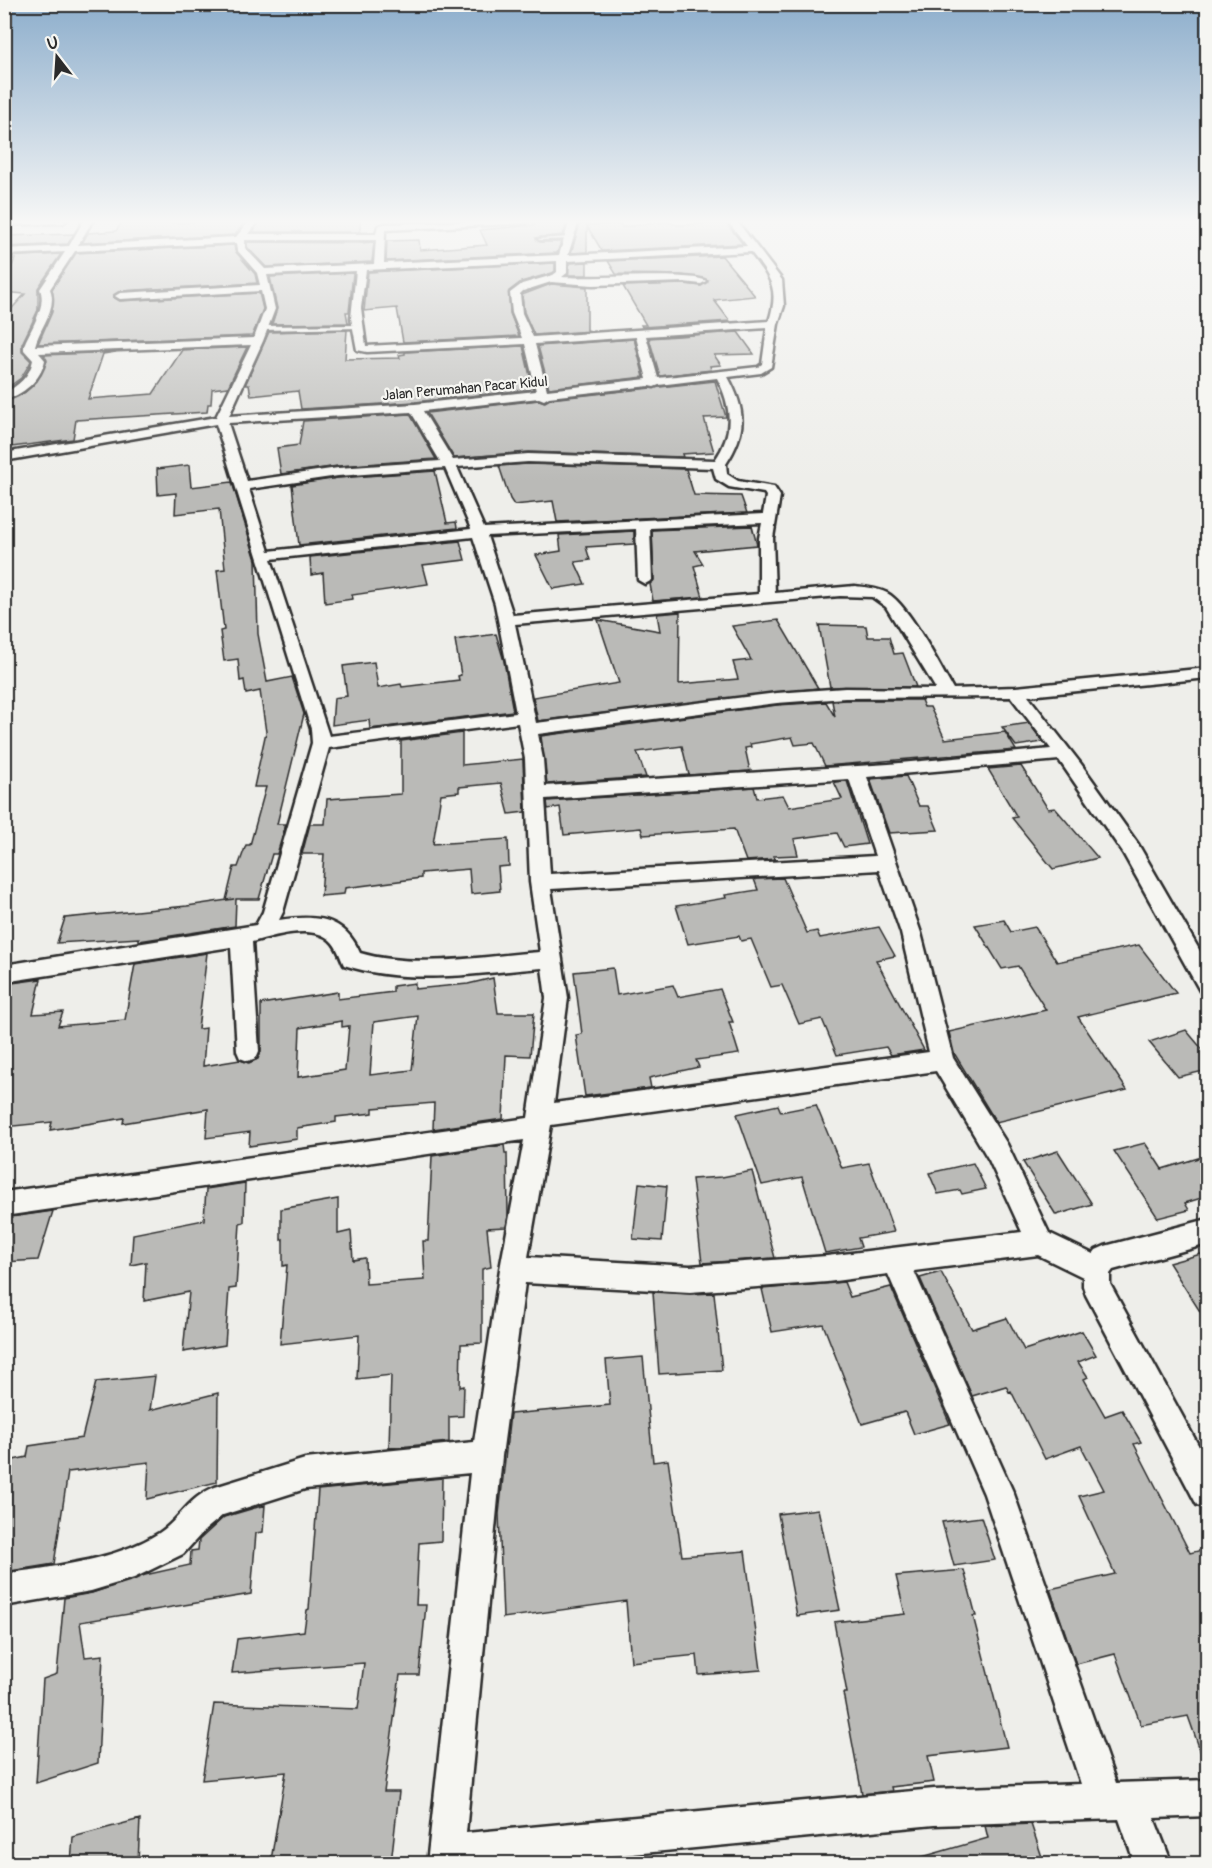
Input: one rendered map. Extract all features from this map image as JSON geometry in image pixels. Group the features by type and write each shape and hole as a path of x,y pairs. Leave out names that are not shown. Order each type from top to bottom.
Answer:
{"street":[{"path":"4,397 17,393 38,366 39,360 30,351 28,345 46,307"},
{"path":"263,931 273,912 321,743 320,729 263,556 222,420 234,389 261,335 270,307"},
{"path":"355,307 361,348 367,349 529,341 773,324"},
{"path":"516,307 529,341 539,385 544,396"},
{"name":"Jalan Perumahan Pacar Kidul","path":"4,456 222,420 415,408 750,373 761,370 767,365 773,324 779,307"},
{"path":"640,333 654,384"},
{"path":"30,351 261,335"},
{"path":"722,376 734,397 737,422 728,452 719,464 721,476 734,484 770,490 773,496 766,538 767,598"},
{"path":"415,408 449,463 480,532 506,620 534,759 540,882 557,998 539,1121 513,1269 487,1456 445,1858 934,1807 1117,1799 1208,1798"},
{"path":"241,486 338,472 528,458 719,464"},
{"path":"263,556 480,532 643,526 769,518"},
{"path":"643,526 645,580"},
{"path":"506,620 767,598 874,592 887,599 896,608 948,694"},
{"path":"321,743 777,698 845,693 1016,692 1208,674"},
{"path":"1016,692 1063,753 1131,849 1208,985"},
{"path":"536,793 856,772 1063,753"},
{"path":"856,772 911,933 942,1060 998,1152 1040,1242"},
{"path":"540,882 888,862"},
{"path":"5,976 309,925 332,930 346,943 352,959 380,967 407,968 551,959"},
{"path":"242,937 248,1051"},
{"path":"4,1204 942,1060"},
{"path":"1208,1231 1105,1259 1097,1270 1096,1286 1208,1494"},
{"path":"513,1269 690,1279 827,1269 1040,1242 1097,1270"},
{"path":"895,1260 999,1494 1117,1799 1154,1863"},
{"path":"4,1590 50,1583 123,1565 170,1544 182,1535 202,1511 215,1502 304,1474 487,1456"}],"lane":[{"path":"261,335 357,327"}],"building":[{"path":"13,307 38,307 22,344 22,352 31,361 21,378 4,390 4,317"},
{"path":"52,307 263,307 263,309 252,336 38,344"},
{"path":"349,307 349,312 346,312 348,323 272,324 277,308"},
{"path":"364,307 510,307 519,336 403,342 397,308 364,311"},
{"path":"523,307 587,307 587,330 591,331 534,335"},
{"path":"635,307 719,307 730,321 642,327 641,325 646,325"},
{"path":"347,330 345,359 400,358 399,355 405,352 523,346 533,389 415,402 301,409 298,391 251,396 249,385 245,385 269,332"},
{"path":"738,332 754,354 714,355 721,365 710,366 711,370 660,376 649,338"},
{"path":"634,339 644,377 549,388 538,346"},
{"path":"247,347 228,387 212,389 211,404 208,404 207,412 76,420 73,439 4,448 4,402 25,392 37,381 47,361 44,355 116,352 103,354 88,399 153,394 182,350"},
{"path":"715,381 726,417 704,418 714,452 682,454 683,457 528,452 454,458 427,413 539,400 545,402 550,399"},
{"path":"410,414 436,459 338,466 281,474 277,448 299,445 303,421"},
{"path":"528,464 686,469 694,495 741,496 747,513 557,522 553,501 514,505 510,499 499,466"},
{"path":"189,465 191,487 232,482 256,560 258,634 267,682 292,677 304,714 277,824 286,824 277,854 272,854 259,899 236,899 235,926 139,941 139,938 57,943 65,918 187,906 234,899 226,900 234,867 238,867 246,845 250,845 266,787 254,787 266,732 260,691 246,694 244,680 240,681 238,659 224,661 220,631 224,630 217,570 225,569 219,509 175,514 176,493 158,495 157,469"},
{"path":"435,471 447,523 456,522 457,528 299,545 292,485 338,478"},
{"path":"752,526 757,545 695,551 703,564 694,566 703,597 653,601 650,584 654,580 652,530"},
{"path":"634,531 634,544 586,547 590,560 575,562 585,584 553,589 536,555 561,551 559,535"},
{"path":"460,541 465,560 423,565 428,584 352,595 353,599 325,603 323,573 311,575 310,557"},
{"path":"680,612 679,684 738,679 733,662 751,660 732,626 778,620 818,688 538,721 533,697 619,683 598,620 660,631 657,614"},
{"path":"819,625 866,626 868,637 889,637 894,654 903,653 916,687 830,687"},
{"path":"496,634 504,661 513,711 370,729 369,720 332,725 334,698 347,696 343,666 374,662 378,688 459,680 458,676 461,675 455,640"},
{"path":"921,700 924,707 930,707 945,739 1005,732 1016,750 825,766 814,743 795,745 792,737 750,744 751,747 745,748 750,771 689,775 682,746 637,752 646,777 547,784 541,736 777,705 826,702 835,717 832,701"},
{"path":"1029,723 1043,742 1016,746 1002,727"},
{"path":"462,733 462,765 523,759 525,812 509,814 501,783 459,787 459,792 441,794 433,844 508,839 509,866 498,867 500,891 471,894 469,869 421,873 421,878 345,888 344,894 321,896 324,854 302,854 310,824 325,824 327,799 401,794 401,741"},
{"path":"1021,766 1048,809 1055,808 1098,858 1053,869 1012,818 1017,817 988,769"},
{"path":"906,776 919,806 928,806 938,830 889,833 870,779"},
{"path":"847,781 867,844 844,847 837,833 794,839 798,855 746,861 734,829 643,835 641,828 564,835 560,807 548,809 547,801 754,787 757,798 783,795 789,807 842,799 834,782"},
{"path":"783,878 807,933 817,931 820,938 879,927 895,956 876,960 924,1050 891,1055 886,1047 837,1055 822,1019 799,1024 782,985 771,987 751,939 741,941 739,936 688,944 676,906 758,890 754,879"},
{"path":"1004,920 1011,932 1035,927 1057,962 1139,945 1176,993 1078,1017 1127,1090 996,1122 954,1053 949,1032 1046,1010 1018,966 1002,969 975,925"},
{"path":"207,953 198,1029 206,1028 203,1066 240,1060 249,1063 258,1059 261,1051 261,1004 338,992 338,999 393,992 393,986 415,983 415,989 468,984 493,978 498,1013 534,1013 530,1056 506,1055 503,1119 433,1129 434,1103 373,1108 373,1113 336,1117 336,1122 297,1128 297,1139 249,1146 250,1132 206,1138 208,1109 123,1123 124,1118 50,1130 52,1122 4,1127 4,1010 12,983 41,979 33,1014 63,1012 58,1026 125,1020 135,964","holes":["418,1016 412,1070 370,1075 374,1022","342,1021 342,1027 349,1026 345,1070 298,1077 300,1028"]},
{"path":"613,968 617,995 673,985 678,997 720,989 733,1022 729,1022 739,1054 696,1060 699,1067 649,1078 651,1088 585,1096 576,1035 582,1034 574,972"},
{"path":"1186,1030 1208,1056 1208,1070 1178,1077 1149,1042"},
{"path":"778,1105 781,1112 816,1105 842,1168 869,1163 894,1232 858,1238 861,1247 825,1253 802,1177 762,1185 737,1114"},
{"path":"1145,1143 1162,1169 1208,1155 1208,1196 1185,1203 1189,1210 1158,1218 1114,1151"},
{"path":"504,1145 505,1153 507,1153 508,1216 506,1227 487,1228 491,1267 482,1269 482,1343 461,1344 460,1387 464,1386 463,1416 449,1417 449,1442 389,1448 391,1375 357,1379 359,1335 280,1344 287,1265 283,1266 281,1209 338,1199 338,1234 351,1231 353,1260 365,1258 366,1284 425,1280 423,1241 428,1241 432,1156"},
{"path":"1058,1151 1092,1204 1056,1215 1023,1162"},
{"path":"973,1163 986,1189 962,1194 960,1190 938,1194 929,1173"},
{"path":"752,1171 775,1258 702,1263 692,1179 722,1177"},
{"path":"245,1183 244,1222 240,1223 236,1288 229,1289 225,1345 183,1352 189,1292 144,1301 146,1262 131,1265 133,1234 204,1220 206,1189"},
{"path":"639,1183 667,1186 662,1241 633,1239"},
{"path":"53,1211 38,1260 4,1262 4,1218"},
{"path":"1208,1252 1208,1324 1169,1263"},
{"path":"941,1272 972,1329 1007,1318 1024,1350 1082,1331 1096,1355 1078,1362 1088,1377 1084,1379 1105,1416 1122,1410 1141,1442 1134,1444 1190,1553 1202,1550 1208,1561 1208,1763 1205,1764 1188,1716 1141,1725 1115,1654 1076,1664 1050,1589 1115,1574 1079,1496 1104,1490 1081,1446 1045,1459 1011,1391 1009,1392 1006,1386 972,1396 920,1278"},
{"path":"844,1282 850,1297 891,1287 950,1424 914,1434 905,1412 862,1424 823,1324 772,1332 762,1289"},
{"path":"653,1292 714,1293 722,1370 659,1374"},
{"path":"643,1357 653,1462 668,1460 682,1556 745,1551 761,1670 699,1675 697,1655 631,1662 626,1601 503,1618 499,1514 510,1414 610,1405 606,1360"},
{"path":"155,1376 150,1410 218,1393 217,1482 147,1499 149,1462 68,1472 54,1564 4,1572 4,1462 27,1457 29,1446 82,1438 96,1382"},
{"path":"442,1478 441,1541 419,1543 416,1605 426,1605 419,1675 400,1675 384,1792 399,1792 391,1863 271,1860 286,1772 202,1780 214,1704 358,1709 364,1663 232,1673 237,1639 304,1631 309,1609 318,1490"},
{"path":"265,1505 263,1532 256,1533 251,1594 80,1622 85,1657 103,1655 98,1763 36,1783 43,1679 57,1674 64,1598 92,1593 145,1575 190,1565 191,1551 198,1550 199,1540 224,1517"},
{"path":"818,1509 840,1610 797,1616 778,1514"},
{"path":"981,1517 995,1560 954,1566 942,1522"},
{"path":"964,1570 976,1616 973,1616 1007,1747 928,1756 934,1782 891,1787 892,1791 862,1794 843,1693 847,1693 834,1622 905,1614 896,1576"},
{"path":"140,1819 138,1863 71,1863 73,1837"},
{"path":"1031,1824 1044,1863 923,1863 922,1857 988,1838 985,1826"}]}
